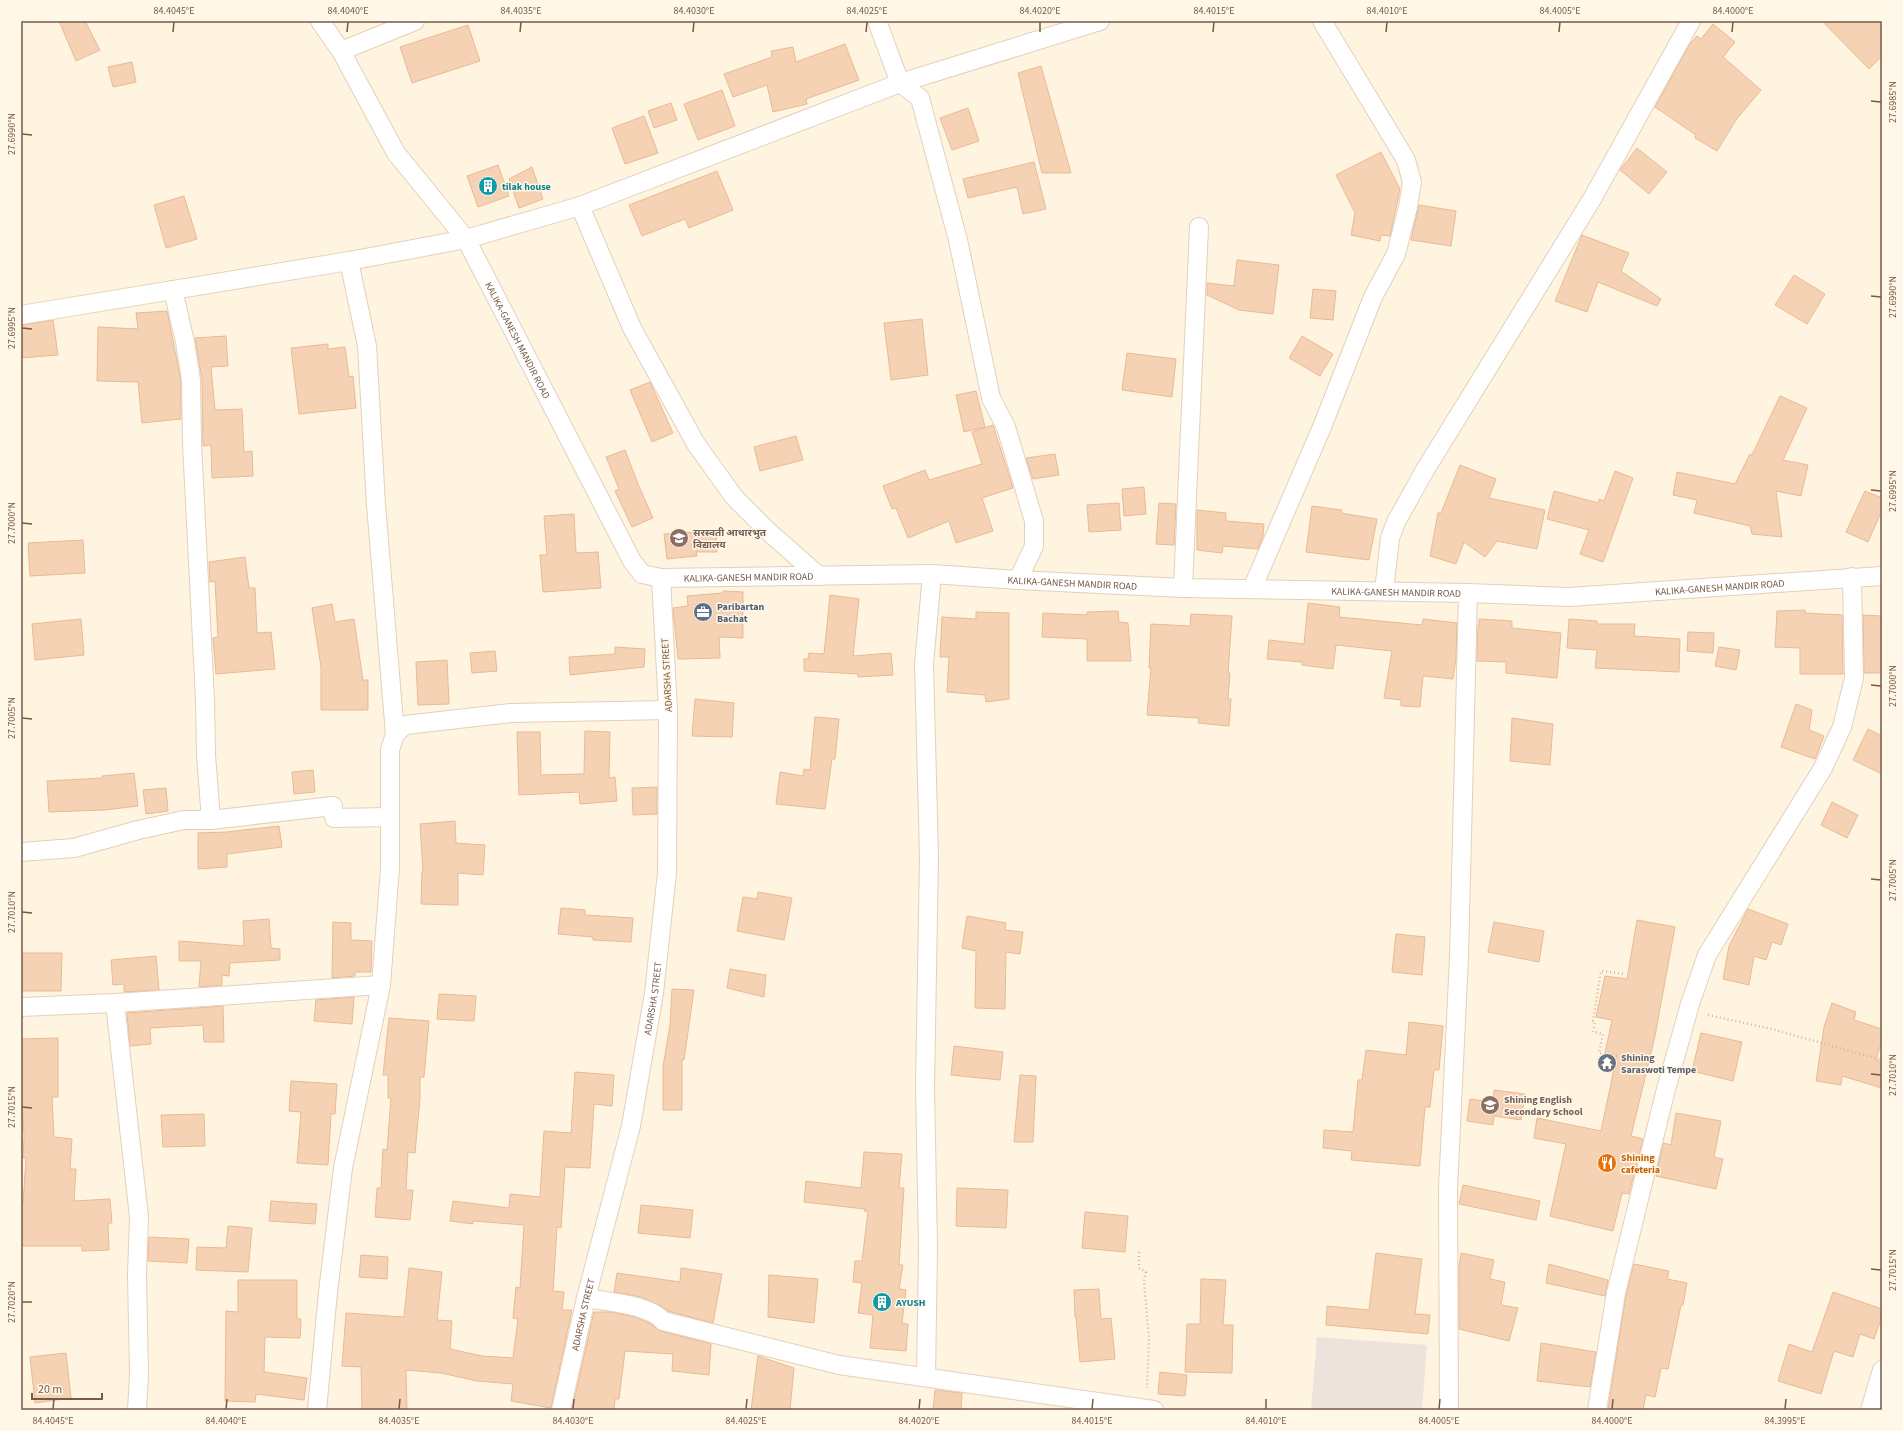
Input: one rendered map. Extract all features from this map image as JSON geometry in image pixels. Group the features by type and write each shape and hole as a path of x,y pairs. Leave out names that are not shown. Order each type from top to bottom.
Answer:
{"street":[{"name":"KALIKA-GANESH MANDIR ROAD","path":"320,21 341,51 396,153 466,239 632,561 642,574 661,578 932,574 1018,580 1183,588 1384,591 1569,597 1882,576"},
{"path":"341,51 415,21"},
{"path":"877,21 900,83 920,98 958,240 991,398 1006,427 1034,521 1034,546 1018,580"},
{"path":"21,314 349,261 466,239 580,206 900,83 1099,21"},
{"path":"1252,589 1322,427 1373,297 1396,254 1408,207 1412,182 1406,160 1322,21"},
{"path":"1384,591 1390,538 1396,522 1425,470 1592,199 1691,21"},
{"path":"580,206 632,328 696,444 734,497 769,532 820,576"},
{"path":"1183,588 1199,227"},
{"path":"349,261 367,346 376,505 396,734"},
{"path":"173,290 186,342 191,380 192,443 205,700 206,755 211,820"},
{"path":"926,1377 928,1248 925,1086 929,857 924,664 932,574"},
{"path":"1597,1410 1616,1294 1665,1093 1688,1011 1708,955 1823,768 1842,727 1854,678 1852,577"},
{"name":"ADARSHA STREET","path":"561,1410 586,1298 631,1126 654,993 667,873 668,710 661,578"},
{"path":"1449,1410 1448,1189 1459,958 1468,593"},
{"path":"317,1410 328,1292 343,1168 381,985 390,868 390,750 396,734 404,726 511,713 668,710"},
{"path":"21,852 74,848 184,820 211,820 333,806 334,818 390,817"},
{"path":"21,1008 381,985"},
{"path":"115,1003 139,1217 137,1274 139,1375 137,1410"},
{"path":"586,1298 646,1310 658,1316 663,1321 839,1365 1150,1409"},
{"path":"1870,1410 1882,1370"}],"path":[{"path":"1617,1056 1599,1053 1603,1034 1593,1032 1595,1022 1593,1021 1601,971 1625,974"},
{"path":"1688,1011 1772,1029 1882,1060"},
{"path":"1139,1252 1139,1268 1146,1272 1144,1281 1149,1340 1150,1409"}],"shaded area":[{"path":"1317,1337 1427,1345 1422,1410 1311,1410"}],"building":[{"path":"59,21 85,21 100,50 76,61"},
{"path":"1822,21 1882,21 1882,56 1869,69"},
{"path":"1713,24 1735,42 1723,57 1761,90 1736,120 1717,151 1695,138 1696,135 1655,107 1689,45 1697,36 1701,39"},
{"path":"468,25 480,61 412,83 400,47"},
{"path":"845,44 859,80 806,99 807,104 773,112 767,85 733,97 724,74 772,57 771,51 793,47 796,62"},
{"path":"132,62 136,82 113,87 108,67"},
{"path":"1041,66 1071,173 1042,173 1018,73"},
{"path":"722,90 735,126 698,140 684,104"},
{"path":"671,103 677,120 654,128 648,111"},
{"path":"968,108 979,141 952,150 940,118"},
{"path":"644,116 658,153 625,164 612,128"},
{"path":"1637,148 1667,172 1649,194 1620,170"},
{"path":"1381,152 1400,189 1390,236 1381,235 1380,241 1351,235 1355,213 1336,175"},
{"path":"1034,162 1046,209 1023,214 1017,187 968,198 963,179"},
{"name":"tilak house","path":"498,165 509,196 478,207 467,176"},
{"path":"532,167 543,199 519,208 509,179"},
{"path":"717,171 733,210 689,228 685,219 642,236 629,205"},
{"path":"184,196 197,239 166,248 154,205"},
{"path":"1419,205 1456,211 1451,246 1411,240"},
{"path":"1582,235 1629,253 1621,271 1661,299 1657,306 1598,282 1587,312 1555,301"},
{"path":"1237,260 1279,265 1273,314 1239,310 1207,295 1207,283 1234,286"},
{"path":"1794,275 1825,294 1807,324 1775,305"},
{"path":"1313,289 1336,291 1333,320 1310,318"},
{"path":"167,311 181,381 181,419 142,423 138,382 97,381 98,327 138,329 136,313"},
{"path":"922,319 928,375 891,380 884,323"},
{"path":"53,320 58,355 21,358 21,325"},
{"path":"226,336 228,366 211,367 215,410 242,409 244,452 252,451 253,476 212,478 211,445 203,446 202,380 195,338"},
{"path":"1302,336 1333,354 1320,376 1289,358"},
{"path":"328,344 328,349 345,347 349,377 353,376 356,408 299,414 291,348"},
{"path":"1127,353 1176,359 1172,397 1122,390"},
{"path":"650,382 673,433 652,442 630,390"},
{"path":"976,391 985,427 964,432 956,395"},
{"path":"1780,396 1807,408 1783,460 1808,465 1801,496 1776,491 1782,537 1752,534 1750,526 1694,513 1697,500 1673,495 1677,472 1735,484 1750,454 1752,455"},
{"path":"993,425 1013,488 982,498 993,531 956,543 949,521 908,538 896,508 892,509 883,486 925,470 929,480 982,464 972,432"},
{"path":"796,436 803,460 760,471 754,447"},
{"path":"625,450 653,518 632,527 615,491 619,489 606,457"},
{"path":"1055,454 1059,475 1033,479 1026,458"},
{"path":"1460,465 1496,479 1489,498 1545,510 1537,549 1497,541 1485,557 1464,542 1456,564 1430,556 1438,513 1441,513"},
{"path":"1615,471 1633,478 1603,562 1580,554 1589,530 1547,519 1554,491 1598,503 1599,499 1604,501"},
{"path":"1144,487 1146,514 1124,516 1122,489"},
{"path":"1865,491 1882,498 1882,510 1868,542 1846,532"},
{"path":"1119,503 1121,530 1089,532 1087,505"},
{"path":"1159,503 1176,504 1174,545 1156,544"},
{"path":"1312,506 1342,510 1341,513 1377,519 1369,560 1306,552"},
{"path":"1197,510 1226,513 1226,521 1264,524 1263,536 1258,549 1223,546 1222,553 1197,550"},
{"path":"574,514 576,553 598,552 601,588 543,592 540,555 547,555 544,516"},
{"path":"716,531 717,552 696,552 697,556 667,559 664,534"},
{"path":"83,540 85,573 30,576 28,543"},
{"path":"245,557 249,588 255,588 257,633 271,632 275,669 216,674 213,638 218,637 215,581 210,582 209,562"},
{"path":"723,591 743,592 743,638 719,637 720,658 678,659 673,608 688,606 687,596 723,593"},
{"path":"830,595 859,599 853,656 891,653 893,675 858,677 858,674 804,671 804,659 808,659 809,653 824,654"},
{"path":"1308,603 1340,607 1339,617 1422,625 1423,619 1457,623 1456,659 1453,679 1423,676 1420,707 1401,706 1401,700 1384,698 1392,651 1336,645 1333,669 1302,665 1302,662 1267,659 1269,640 1304,644"},
{"path":"332,604 335,622 354,619 363,680 368,680 368,710 321,710 321,667 312,608"},
{"path":"1805,610 1805,613 1842,615 1843,674 1800,674 1800,648 1775,647 1777,611"},
{"path":"1118,611 1119,622 1128,623 1131,661 1087,661 1087,639 1042,637 1043,613 1087,615 1087,612"},
{"path":"976,612 1009,613 1009,699 986,702 985,695 947,692 949,657 940,657 942,617 976,619"},
{"path":"1191,614 1232,616 1228,673 1230,673 1228,699 1231,699 1229,726 1198,723 1199,718 1147,715 1151,668 1149,668 1151,624 1190,626"},
{"path":"1863,615 1882,616 1882,673 1864,673"},
{"path":"81,619 84,655 35,660 32,624"},
{"path":"1479,619 1512,621 1512,628 1561,633 1557,678 1506,673 1506,662 1477,661"},
{"path":"1569,619 1597,621 1597,624 1635,624 1634,636 1680,639 1679,672 1595,668 1597,650 1567,648"},
{"path":"1688,632 1714,633 1713,653 1687,651"},
{"path":"615,647 645,649 644,667 570,675 569,657 615,654"},
{"path":"1719,647 1740,650 1736,670 1715,666"},
{"path":"495,651 497,671 472,673 470,653"},
{"path":"447,660 449,704 418,705 416,662"},
{"path":"695,699 734,703 732,737 692,736"},
{"path":"1796,704 1812,710 1809,730 1824,736 1815,759 1781,747"},
{"path":"815,717 839,719 835,759 832,759 825,809 776,804 780,772 803,776 804,769 810,770"},
{"path":"1512,718 1553,724 1550,765 1510,761"},
{"path":"1868,729 1882,736 1882,774 1853,760"},
{"path":"585,731 610,732 609,778 615,777 617,801 580,804 579,792 519,795 517,732 540,732 541,775 584,774"},
{"path":"313,770 315,792 294,794 292,772"},
{"path":"134,773 138,806 105,810 49,812 47,781 102,778 102,776"},
{"path":"657,787 657,814 633,815 632,788"},
{"path":"166,788 168,811 146,814 143,790"},
{"path":"1832,802 1858,815 1847,838 1821,825"},
{"path":"455,821 456,843 485,845 483,875 458,873 458,905 421,904 423,872 420,824"},
{"path":"279,826 282,847 227,854 227,867 198,869 198,833 226,832"},
{"path":"758,892 792,898 784,940 737,931 743,897 757,899"},
{"path":"561,908 585,910 585,915 633,918 631,942 593,940 593,937 558,934"},
{"path":"1748,909 1788,924 1781,945 1772,942 1766,960 1754,956 1749,985 1723,979 1729,946"},
{"path":"967,916 1006,923 1005,930 1023,932 1020,954 1006,952 1005,1009 975,1008 976,951 962,948"},
{"path":"269,919 271,948 280,949 280,960 230,963 229,976 222,975 222,985 199,987 201,961 179,961 179,941 244,946 243,921"},
{"path":"1637,920 1675,927 1655,1036 1631,1136 1643,1139 1629,1194 1622,1193 1613,1231 1550,1216 1566,1144 1534,1138 1537,1118 1601,1131 1614,1069 1602,1067 1612,1020 1596,1017 1605,976 1627,979"},
{"path":"333,922 351,923 351,940 372,941 371,972 355,972 355,976 332,978"},
{"path":"1494,922 1544,931 1539,962 1488,952"},
{"path":"1396,934 1425,937 1422,975 1392,972"},
{"path":"21,953 62,953 61,991 21,991"},
{"path":"156,956 159,990 124,992 124,984 113,985 111,960"},
{"path":"730,969 766,975 764,997 727,988"},
{"path":"672,989 694,990 684,1060 682,1060 682,1110 663,1110 663,1067 670,1025"},
{"path":"439,994 476,996 474,1021 437,1019"},
{"path":"354,997 352,1024 314,1021 316,1000"},
{"path":"1832,1003 1856,1012 1854,1020 1882,1029 1882,1040 1876,1060 1882,1062 1882,1088 1842,1076 1841,1085 1816,1081 1824,1027"},
{"path":"223,1006 224,1042 204,1042 203,1025 150,1028 151,1044 130,1046 127,1013"},
{"path":"389,1018 429,1021 424,1077 420,1077 420,1098 415,1153 408,1152 406,1190 413,1190 410,1220 375,1217 377,1188 381,1188 383,1149 387,1150 391,1098 388,1098 388,1075 383,1075"},
{"path":"1409,1022 1443,1026 1439,1070 1434,1070 1430,1107 1425,1107 1420,1166 1351,1160 1352,1151 1323,1148 1324,1130 1353,1132 1358,1080 1362,1080 1366,1050 1406,1055"},
{"path":"1701,1033 1742,1042 1733,1081 1692,1071"},
{"path":"58,1038 58,1097 52,1097 54,1137 72,1139 70,1169 76,1169 74,1201 110,1199 112,1223 108,1223 109,1250 82,1251 82,1246 21,1246 21,1204 23,1204 26,1158 23,1158 24,1137 21,1098 21,1039"},
{"path":"954,1046 1003,1052 1000,1080 951,1075"},
{"path":"575,1072 614,1075 612,1106 594,1104 590,1168 565,1167 561,1228 557,1227 553,1291 564,1292 562,1310 572,1310 551,1408 511,1401 513,1384 477,1381 441,1373 406,1370 407,1410 362,1410 361,1367 342,1366 346,1313 404,1317 409,1268 442,1272 437,1320 452,1321 450,1349 482,1356 513,1358 518,1319 513,1318 516,1287 520,1288 524,1225 473,1221 473,1224 450,1221 453,1201 509,1208 510,1194 540,1197 544,1131 571,1133"},
{"path":"1020,1075 1036,1076 1033,1142 1014,1142"},
{"path":"291,1081 337,1084 335,1114 331,1114 328,1165 297,1163 301,1112 289,1111"},
{"path":"1494,1090 1525,1094 1521,1120 1494,1116 1493,1125 1467,1121 1470,1099 1493,1102"},
{"path":"1676,1113 1721,1121 1714,1157 1723,1159 1716,1189 1656,1176 1663,1143 1671,1145"},
{"path":"204,1114 205,1146 163,1147 161,1115"},
{"path":"864,1152 902,1154 899,1188 904,1188 899,1265 903,1265 899,1289 906,1290 902,1323 908,1324 906,1351 870,1348 873,1315 858,1313 862,1283 853,1282 855,1261 862,1261 868,1211 864,1211 865,1209 804,1202 806,1181 861,1188"},
{"path":"1463,1185 1540,1201 1536,1220 1459,1204"},
{"path":"957,1188 1008,1190 1006,1228 956,1226"},
{"path":"271,1201 317,1204 315,1224 269,1221"},
{"path":"641,1205 693,1210 690,1238 638,1233"},
{"path":"1085,1212 1128,1216 1125,1252 1082,1248"},
{"path":"228,1226 252,1228 248,1272 196,1270 197,1247 226,1248"},
{"path":"149,1237 189,1239 187,1263 148,1261"},
{"path":"1376,1253 1422,1259 1415,1314 1430,1315 1428,1334 1326,1325 1327,1306 1369,1310"},
{"path":"1461,1253 1494,1260 1490,1279 1505,1282 1501,1305 1518,1308 1509,1341 1459,1329 1459,1268"},
{"path":"361,1255 388,1257 387,1279 359,1277"},
{"path":"1549,1264 1608,1280 1605,1296 1546,1283"},
{"path":"1634,1264 1669,1271 1667,1279 1687,1283 1668,1369 1661,1368 1655,1397 1646,1395 1643,1410 1608,1410 1626,1295"},
{"path":"681,1268 722,1274 713,1323 668,1311 661,1306 641,1297 614,1292 617,1273 680,1282"},
{"path":"769,1275 818,1279 814,1323 768,1317"},
{"path":"1201,1279 1226,1280 1223,1325 1233,1325 1232,1373 1185,1372 1187,1324 1200,1324"},
{"path":"238,1280 297,1280 297,1319 301,1319 300,1338 265,1337 264,1372 307,1378 304,1400 256,1394 255,1402 225,1401 226,1311 238,1312"},
{"path":"1099,1289 1101,1319 1111,1318 1115,1359 1080,1362 1075,1317 1074,1290"},
{"path":"1833,1292 1882,1309 1882,1316 1874,1339 1860,1334 1853,1357 1834,1351 1821,1394 1778,1381 1789,1344 1812,1352"},
{"path":"594,1312 611,1312 635,1317 651,1324 660,1331 711,1344 709,1375 672,1371 673,1354 625,1351 619,1399 615,1399 614,1410 572,1410"},
{"path":"1541,1343 1596,1352 1590,1387 1537,1381"},
{"path":"66,1353 71,1398 35,1403 30,1357"},
{"path":"758,1356 794,1368 790,1410 751,1410"},
{"path":"1160,1372 1187,1375 1185,1396 1158,1394"},
{"path":"935,1390 962,1393 961,1410 933,1410"}],"place":[{"name":"tilak house","path":"488,186"},
{"name":"सरस्वती आधारभुत विद्यालय","path":"679,538"},
{"name":"Paribartan Bachat","path":"703,612"},
{"name":"Shining Saraswoti Tempe","path":"1607,1063"},
{"name":"Shining English Secondary School","path":"1490,1105"},
{"name":"Shining cafeteria","path":"1607,1163"},
{"name":"AYUSH","path":"882,1302"}]}
